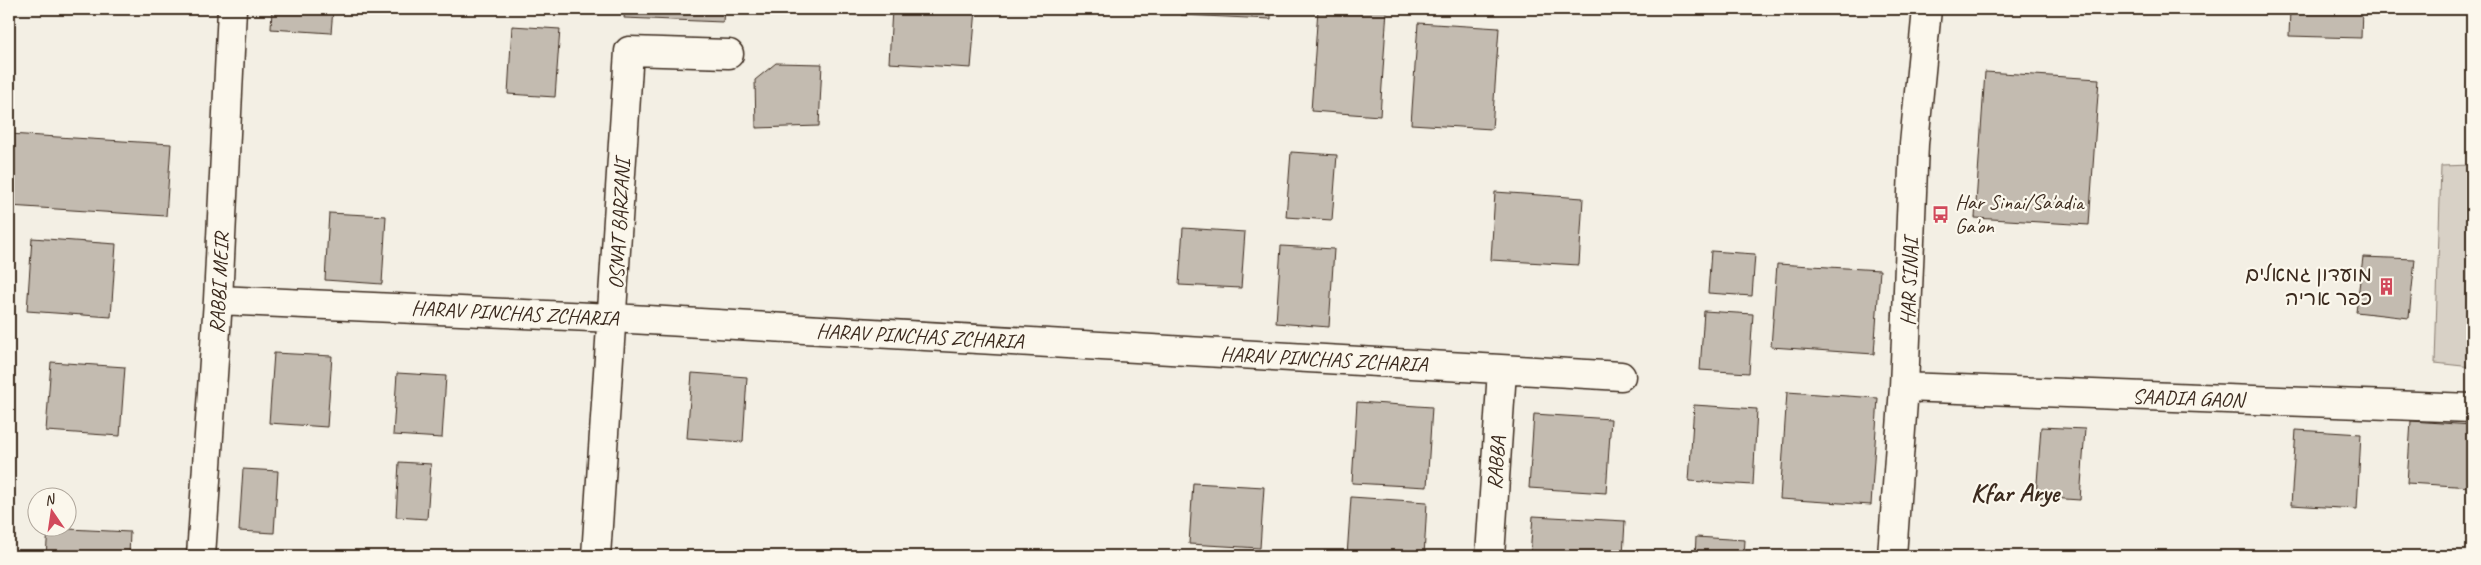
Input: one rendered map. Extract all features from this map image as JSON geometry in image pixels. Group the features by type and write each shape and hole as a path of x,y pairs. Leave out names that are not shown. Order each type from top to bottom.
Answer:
{"street":[{"name":"RABBI MEIR","path":"201,556 218,300 232,9"},
{"name":"HAR SINAI","path":"1892,556 1904,387 1914,144 1927,9"},
{"name":"OSNAT BARZANI","path":"596,556 629,51 730,54"},
{"name":"HARAV PINCHAS ZCHARIA","path":"218,300 613,318 1621,376"},
{"name":"RABBA","path":"1490,556 1502,370"},
{"name":"SAADIA GAON","path":"1904,387 2472,408"}],"shaded area":[{"path":"2472,165 2472,367 2435,363 2441,166"}],"building":[{"path":"272,9 333,9 331,33 271,29"},
{"path":"625,9 724,9 723,22 624,18"},
{"path":"797,9 858,9 857,15 797,11"},
{"path":"892,9 976,9 971,68 889,63"},
{"path":"1182,9 1271,9 1271,19 1181,15"},
{"path":"1318,9 1387,9 1380,116 1311,111"},
{"path":"2290,9 2362,9 2361,38 2289,36"},
{"path":"1418,23 1499,28 1492,129 1411,124"},
{"path":"512,26 560,29 555,97 508,94"},
{"path":"776,63 822,64 819,126 756,128 755,80"},
{"path":"1985,72 2099,79 2089,225 1975,218"},
{"path":"9,134 171,144 166,216 9,206"},
{"path":"1291,152 1337,155 1332,220 1286,217"},
{"path":"1495,192 1583,198 1579,265 1491,260"},
{"path":"329,213 386,216 382,284 325,280"},
{"path":"1183,228 1245,232 1241,288 1179,285"},
{"path":"32,238 116,244 111,317 27,311"},
{"path":"1281,246 1334,249 1329,327 1276,323"},
{"path":"1711,251 1755,254 1752,296 1708,293"},
{"name":"מועדון גמאלים כפר אריה","path":"2363,257 2415,259 2409,318 2356,312"},
{"path":"1777,264 1880,270 1874,354 1771,347"},
{"path":"1704,311 1753,314 1749,373 1700,370"},
{"path":"274,353 332,356 327,427 269,423"},
{"path":"51,362 125,367 120,436 46,431"},
{"path":"397,373 446,376 442,438 393,435"},
{"path":"692,373 747,377 743,442 687,438"},
{"path":"1787,392 1878,398 1871,505 1780,499"},
{"path":"1357,402 1432,407 1427,487 1352,483"},
{"path":"1694,405 1757,409 1753,485 1689,481"},
{"path":"1534,414 1611,419 1606,493 1529,488"},
{"path":"2411,421 2472,425 2472,487 2407,483"},
{"path":"2041,427 2085,429 2080,500 2036,497"},
{"path":"2296,430 2361,434 2357,509 2291,505"},
{"path":"399,462 431,464 427,519 396,517"},
{"path":"243,469 278,471 274,533 239,531"},
{"path":"1193,483 1264,487 1260,548 1189,544"},
{"path":"1351,497 1427,502 1424,556 1347,556"},
{"path":"1533,516 1625,521 1623,556 1530,556"},
{"path":"78,529 130,532 129,556 46,556 47,538 78,538"},
{"path":"1696,537 1745,540 1744,556 1695,556"}],"place":[{"name":"Har Sinai/Sa'adia Ga'on","path":"1941,214"},
{"name":"מועדון גמאלים כפר אריה","path":"2386,286"}],"district":[{"name":"Kfar Arye","path":"2015,492"}]}
